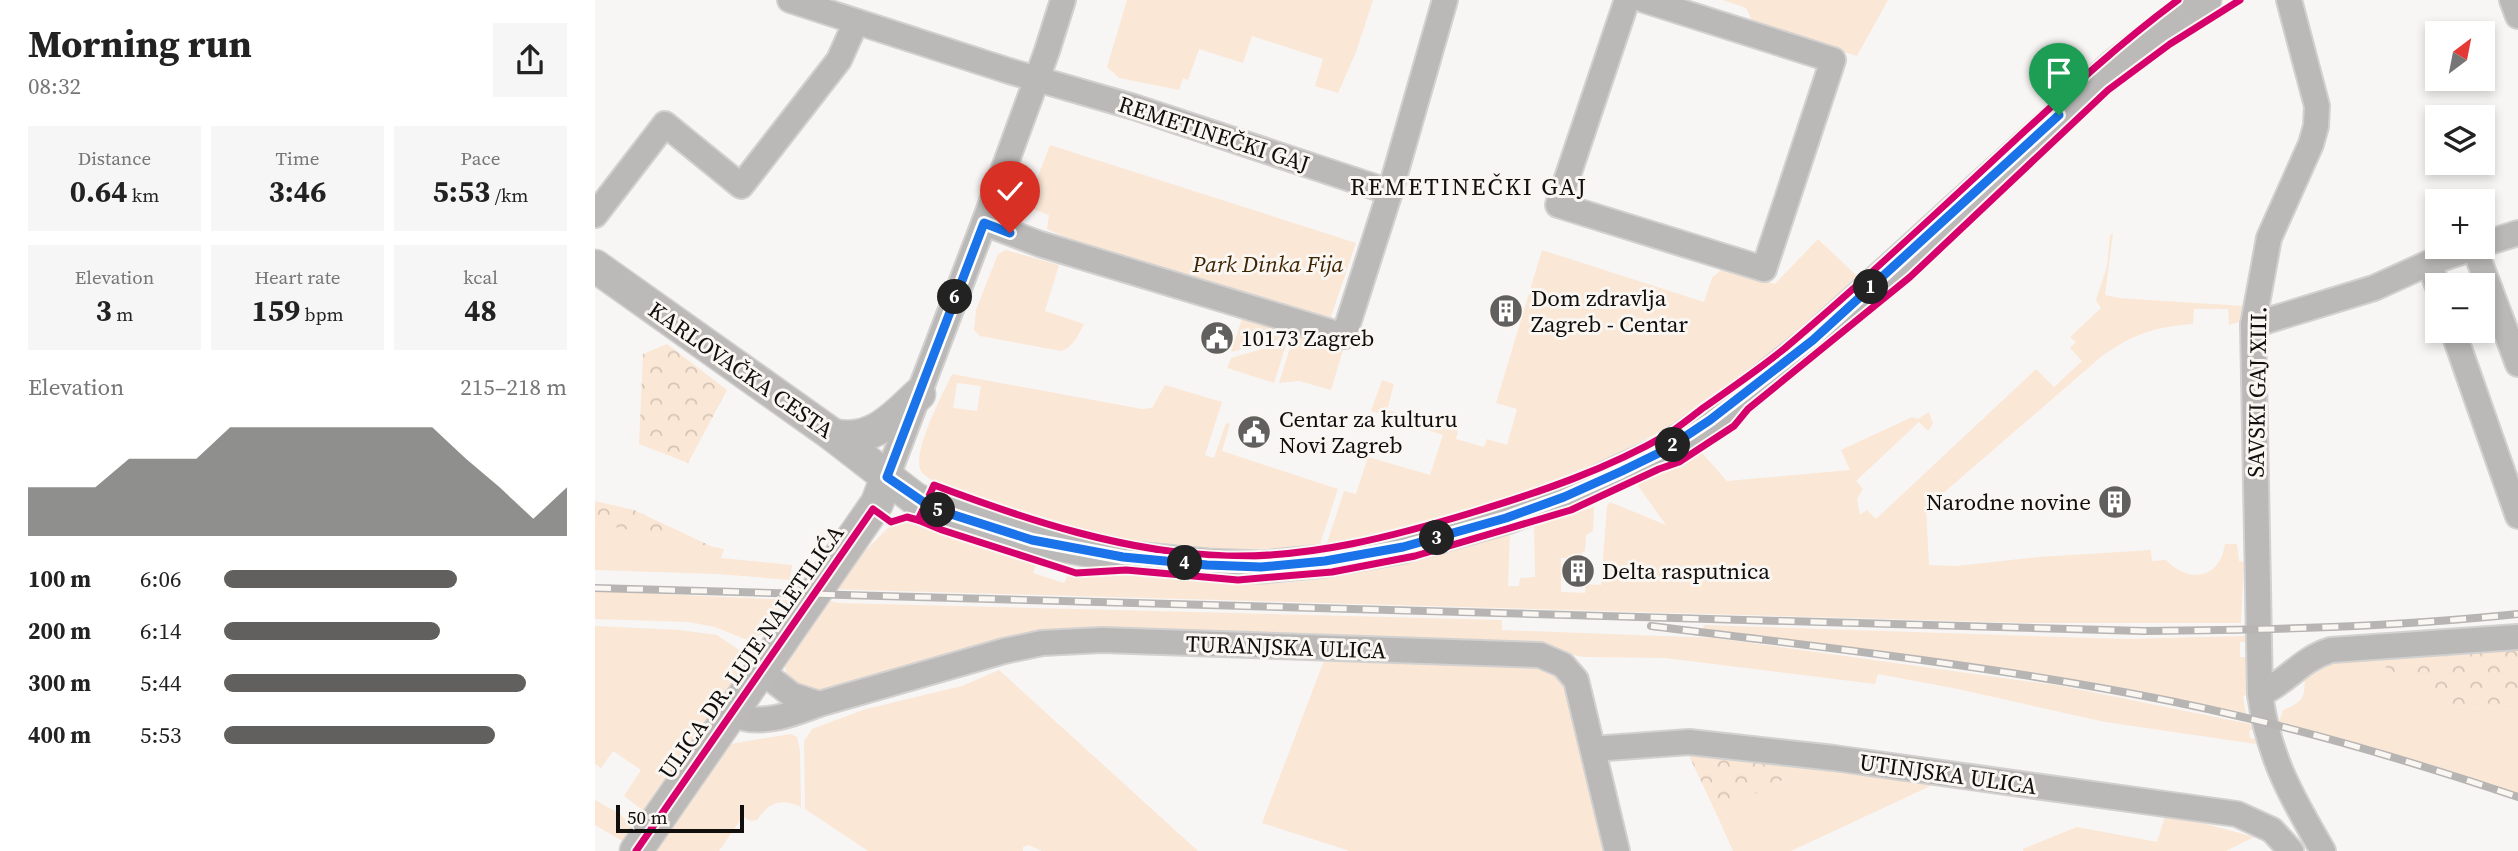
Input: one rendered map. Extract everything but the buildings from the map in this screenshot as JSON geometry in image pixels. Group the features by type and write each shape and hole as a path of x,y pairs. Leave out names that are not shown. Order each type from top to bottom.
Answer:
{"main road":[{"name":"KARLOVAČKA CESTA","path":"595,266 932,508 1032,540 1123,557 1261,567 1325,561 1403,547 1506,518 1564,497 1665,450 1739,399 1813,340 2115,65 2170,22 2205,0"},
{"path":"832,435 852,437 871,433 892,419 919,394"},
{"name":"ULICA DR. LUJE NALETILIĆA","path":"636,851 873,509 887,477"}],"street":[{"name":"REMETINEČKI GAJ","path":"790,0 819,5 856,22 1037,80 1134,107 1390,192"},
{"path":"887,477 1037,80 1063,0"},
{"path":"984,223 1040,244 1344,336 1390,192 1445,0"},
{"path":"1627,0 1558,205 1764,269 1833,60 1644,0"},
{"name":"SAVSKI GAJ XIII.","path":"2260,694 2253,326 2269,238 2311,144 2316,126 2317,106 2289,0"},
{"path":"2512,0 2518,16"},
{"path":"595,215 665,124 741,186 839,60 856,22"},
{"path":"2495,240 2518,233"},
{"path":"2253,326 2374,288 2440,259"},
{"path":"2479,259 2518,365"},
{"path":"2429,263 2433,273"},
{"path":"2457,343 2518,516"},
{"path":"2323,851 2285,783 2272,752 2260,694 2272,688 2314,655 2331,650 2518,637"},
{"name":"TURANJSKA ULICA","path":"732,713 759,720 793,713 1004,651 1042,643 1071,641 1540,655 1563,665 1576,680 1617,851"},
{"path":"761,671 792,695 819,704"},
{"name":"UTINJSKA ULICA","path":"1593,749 1689,742 1834,758 2224,812 2237,814 2272,830 2291,851"}],"green space":[{"path":"1127,0 1373,0 1356,52 1338,93 1315,86 1323,59 1252,36 1243,63 1199,49 1188,80 1183,78 1179,90 1119,78 1107,67"},
{"path":"1723,0 1888,0 1857,56 1758,25 1753,22 1746,8"},
{"name":"Park Dinka Fija","path":"1050,145 1356,243 1326,331 1089,248 1047,229 1049,215 1026,207"},
{"path":"2113,233 2105,295 2243,306 2242,321 2229,325 2228,309 2194,309 2193,324 2144,333 2101,357 1926,508 1929,565 1956,566 2039,557 2151,550 2152,561 2166,560 2184,573 2193,575 2210,571 2217,565 2225,544 2237,544 2239,561 2244,562 2241,623 2028,623 827,589 890,526 906,520 1036,565 1033,573 1064,583 1068,575 1082,577 1120,574 1244,584 1312,580 1412,561 1510,532 1508,586 1519,586 1520,578 1535,577 1534,527 1594,507 1593,531 1586,535 1582,558 1561,558 1561,592 1585,593 1586,584 1601,585 1607,506 1610,502 1666,525 1636,483 1702,453 1727,481 1850,470 1841,450 1912,417 1918,419 1929,412 1933,424 1928,431 1919,422 1856,481 1863,489 1857,499 1860,515 1867,510 1876,519 2036,369 2054,387 2082,361 2070,348 2076,342 2070,337 2101,308 2096,300 2107,266 2110,235"},
{"path":"1818,239 1857,276 1755,369 1685,417 1613,456 1537,486 1424,521 1327,543 1344,491 1356,494 1368,457 1430,475 1443,435 1371,411 1382,380 1394,384 1387,410 1458,431 1456,439 1484,447 1487,439 1507,445 1517,409 1496,403 1542,250 1704,302 1712,278 1723,268 1775,284"},
{"path":"1006,250 1059,265 1045,311 1084,324 1069,347 1061,351 980,336 974,330 976,310 998,254"},
{"path":"1242,319 1288,333 1286,338 1231,352"},
{"path":"1294,335 1343,350 1331,390 1299,381 1279,383"},
{"path":"1287,342 1274,383 1227,368 1231,358"},
{"path":"667,344 727,390 688,463 639,444 643,354"},
{"path":"952,374 1142,409 1152,408 1165,385 1222,402 1205,455 1214,458 1226,423 1230,424 1222,451 1338,489 1320,544 1216,549 1139,543 1061,525 945,486 923,474 919,460 925,435","holes":["957,383 981,386 977,411 953,408"]},
{"path":"595,501 634,510 713,547 595,523"},
{"path":"595,523 724,549 721,558 792,565 790,580 717,574 595,570"},
{"path":"595,591 791,600 768,633 751,638 750,641 715,627 689,622 595,619"},
{"path":"822,599 838,603 1502,620 1502,630 1715,638 2062,686 2250,724 2253,729 2249,731 2250,738 2255,739 2256,744 2105,722 1878,674 1875,684 1665,658 1583,657 1538,648 1064,634 820,692 794,684 787,674 785,658"},
{"path":"1704,625 2124,639 2245,636 2246,642 2240,642 2240,657 2246,657 2248,694 2243,696 2246,715 2136,691 2031,673 1703,630"},
{"path":"595,626 680,630 717,635 742,652 739,676 644,811 624,796 641,770 613,751 601,768 595,764"},
{"path":"2518,644 2518,710 2454,706 2357,651"},
{"path":"2357,651 2454,706 2518,710 2518,794 2279,722 2283,710 2302,698 2308,669"},
{"path":"1325,658 1539,665 1565,684 1605,851 1350,851 1262,823"},
{"path":"999,670 1198,851 1042,851 1029,845 1023,847 1023,851 868,851 805,809 804,741 812,729 866,709 962,686"},
{"path":"791,734 797,737 800,751 801,807 781,802 766,809 757,820 750,821 743,816 719,851 652,851 725,747"},
{"path":"1684,745 1821,761 1716,813"},
{"path":"1821,761 1939,782 1791,851 1733,851 1716,813"},
{"path":"595,800 620,814 634,828 624,842 595,825"},
{"path":"2166,813 2254,837 2226,851 2023,851 2077,827 2157,842"}],"railway":[{"path":"595,588 2144,631 2331,627 2518,614"},
{"path":"1651,626 1954,665 2074,683 2183,704 2328,739 2518,797"}],"cycle path":[{"path":"918,520 934,485 1041,522 1114,541 1189,554 1258,556 1352,544 1414,529 1524,496 1598,469 1668,434 1784,349 2094,68 2178,0"},
{"path":"636,851 873,509 891,522 907,517 918,520 1076,573 1126,570 1238,580 1332,572 1415,556 1571,510 1679,462 1734,426 1748,409 1910,277 2108,90 2170,44 2240,0"}],"place":[{"name":"Dom zdravlja Zagreb - Centar","path":"1506,311"},
{"name":"10173 Zagreb","path":"1217,338"},
{"name":"Centar za kulturu Novi Zagreb","path":"1254,432"},
{"name":"Narodne novine","path":"2115,502"},
{"name":"Delta rasputnica","path":"1578,571"}],"district":[{"name":"REMETINEČKI GAJ","path":"1469,187"}],"route":[{"path":"1010,233 984,223 887,477 932,508 1032,540 1081,551 1207,565 1261,567 1325,561 1403,547 1506,518 1564,497 1665,450 1748,392 1813,340 2059,115"}]}
